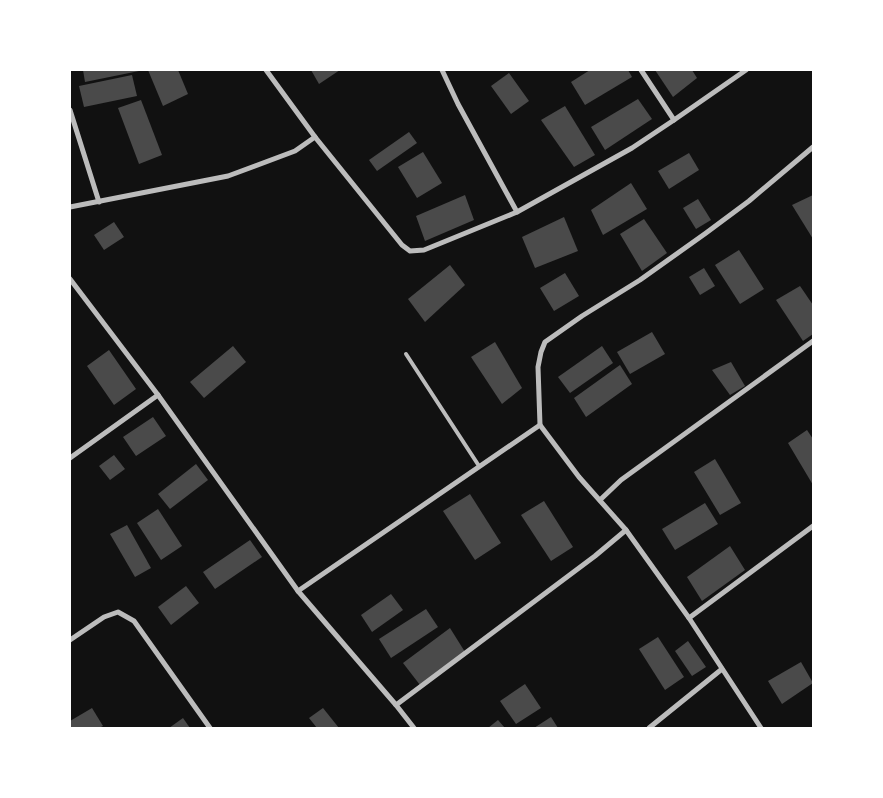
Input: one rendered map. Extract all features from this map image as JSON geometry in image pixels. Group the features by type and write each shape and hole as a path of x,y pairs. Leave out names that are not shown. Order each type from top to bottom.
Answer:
{"street":[{"path":"266,70 316,137 402,245 410,251 424,250 517,212 632,148 746,70"},
{"path":"442,70 458,104 517,212"},
{"path":"641,70 674,120"},
{"path":"70,110 98,202"},
{"path":"70,207 228,176 295,151 316,137"},
{"path":"761,728 689,618 626,530 579,477 540,424 538,367 545,342 582,316 640,280 706,233 749,201 813,147"},
{"path":"70,279 158,395 298,591 414,728"},
{"path":"600,500 621,480 813,342"},
{"path":"70,458 158,395"},
{"path":"298,591 540,424"},
{"path":"689,618 813,526"},
{"path":"396,705 595,556 626,530"},
{"path":"70,640 104,617 118,612 134,621 210,728"},
{"path":"649,728 722,669"}],"lane":[{"path":"406,354 479,466"}],"building":[{"path":"83,70 138,70 139,71 85,82"},
{"path":"148,70 178,70 188,94 163,106"},
{"path":"311,70 340,70 319,84"},
{"path":"590,70 628,70 632,77 585,105 571,82"},
{"path":"655,70 692,70 697,78 673,97"},
{"path":"509,73 529,101 511,114 491,86"},
{"path":"132,75 137,96 84,107 79,86"},
{"path":"638,99 652,119 605,150 591,127"},
{"path":"141,100 162,155 139,164 118,108"},
{"path":"565,106 595,155 574,167 541,120"},
{"path":"409,132 417,143 377,171 369,160"},
{"path":"423,152 442,183 417,198 398,167"},
{"path":"689,153 699,170 669,189 658,171"},
{"path":"631,183 647,209 603,235 591,210"},
{"path":"465,195 474,220 425,241 416,216"},
{"path":"813,195 813,239 792,205"},
{"path":"698,199 711,220 696,229 683,208"},
{"path":"564,217 578,251 535,268 522,237"},
{"path":"644,219 667,253 642,271 620,234"},
{"path":"114,222 124,237 104,250 94,235"},
{"path":"739,250 764,289 740,304 715,265"},
{"path":"450,265 465,285 425,322 408,299"},
{"path":"704,268 715,286 700,295 689,277"},
{"path":"565,273 579,296 554,311 540,288"},
{"path":"800,286 813,305 813,334 803,341 776,300"},
{"path":"652,332 665,354 630,374 617,352"},
{"path":"495,342 522,388 502,404 471,357"},
{"path":"233,346 246,362 204,398 190,382"},
{"path":"602,346 613,363 570,393 558,377"},
{"path":"109,350 136,389 114,405 87,366"},
{"path":"731,362 745,386 730,395 712,370"},
{"path":"620,365 632,384 586,417 574,398"},
{"path":"153,417 166,436 136,456 123,437"},
{"path":"807,430 813,439 813,485 788,443"},
{"path":"114,455 125,469 110,480 99,466"},
{"path":"715,459 741,503 720,515 694,472"},
{"path":"196,464 208,480 170,509 158,494"},
{"path":"470,494 501,543 475,560 443,511"},
{"path":"544,501 573,547 551,561 521,515"},
{"path":"705,503 718,524 675,550 662,529"},
{"path":"158,509 182,546 161,560 137,523"},
{"path":"127,525 151,568 135,577 110,534"},
{"path":"250,540 262,557 215,589 203,572"},
{"path":"730,546 745,570 702,601 687,577"},
{"path":"186,586 199,603 171,625 158,607"},
{"path":"391,594 403,610 372,632 361,615"},
{"path":"426,609 438,627 391,658 379,639"},
{"path":"450,628 465,652 420,685 403,663"},
{"path":"658,637 684,677 665,690 639,649"},
{"path":"688,641 706,667 692,676 675,651"},
{"path":"801,662 813,683 782,704 768,681"},
{"path":"525,684 541,708 516,724 500,701"},
{"path":"92,708 103,726 99,728 70,728 70,721"},
{"path":"323,708 339,728 317,728 309,718"},
{"path":"551,717 558,728 534,728"},
{"path":"183,718 190,728 169,728"},
{"path":"498,720 505,728 488,728"}]}
